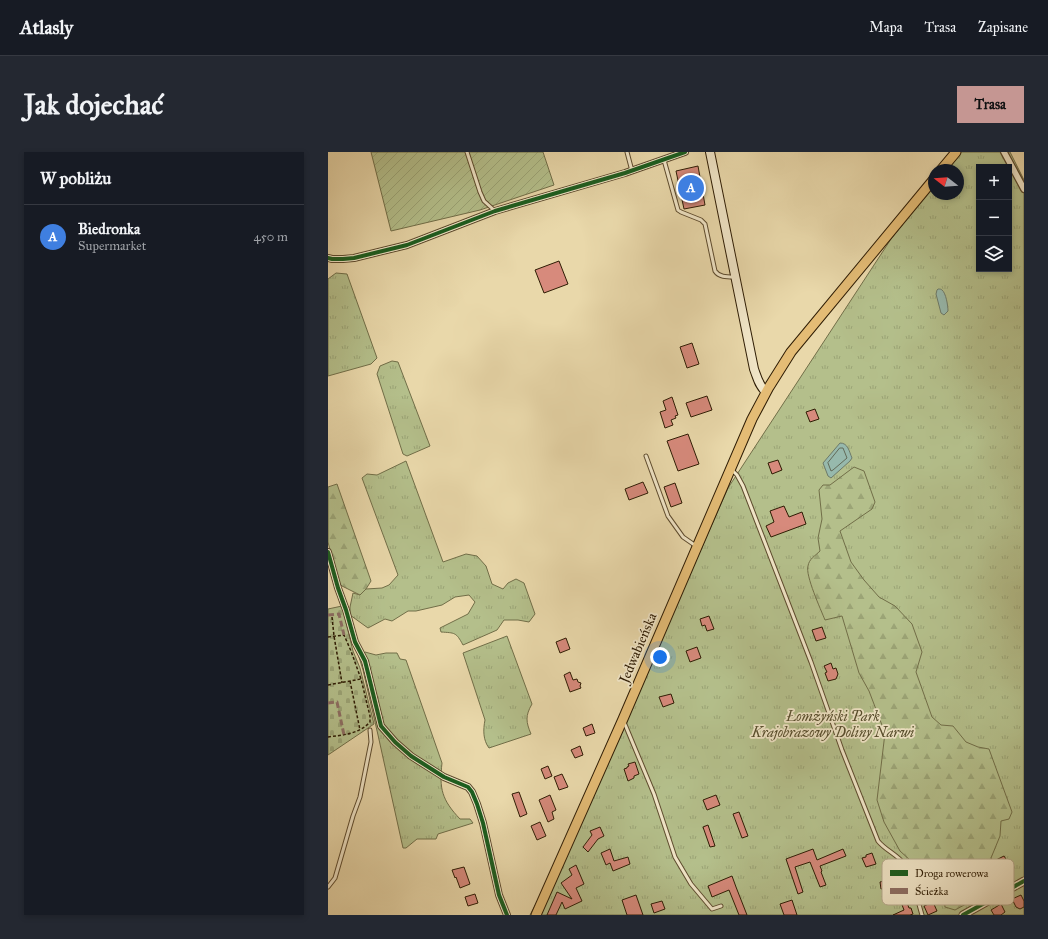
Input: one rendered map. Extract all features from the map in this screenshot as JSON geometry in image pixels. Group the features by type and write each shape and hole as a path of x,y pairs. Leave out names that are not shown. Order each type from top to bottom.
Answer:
{"main road":[{"path":"710,152 754,369 758,382 762,389 766,392"},
{"path":"946,164 956,152"},
{"name":"Jedwabieńska","path":"536,915 623,719 752,420 766,392 797,345 928,186"}],"street":[{"path":"328,258 343,260 407,245 495,211 632,171 683,152"},
{"path":"1004,152 1024,189"},
{"path":"328,552 355,642 365,661 381,726 395,742 411,756 444,777 468,786 477,804 483,823 499,895 507,915"},
{"path":"1014,887 1024,881"},
{"path":"963,915 981,905"}],"lane":[{"path":"467,152 484,201 495,211"},
{"path":"627,152 632,171"},
{"path":"664,159 678,210 701,220 705,224 716,273 722,276 736,277"},
{"path":"646,456 668,516 683,537 697,547"},
{"path":"731,469 737,475 743,486 811,662 842,750 878,841 899,859"},
{"path":"623,719 654,794 675,857 690,884 712,909 721,906"},
{"path":"328,887 335,878 360,797 371,742 370,730"},
{"path":"919,905 922,915"}],"path":[{"path":"332,618 342,683"},
{"path":"328,637 344,635 361,679 370,716 370,722 366,727 350,734 328,737"},
{"path":"328,685 361,679"},
{"path":"350,682 360,730"}],"green space":[{"path":"371,152 543,152 554,185 480,210 391,231"},
{"name":"Łomżyński Park Krajobrazowy Doliny Narwi","path":"961,152 1010,152 1024,180 1024,915 530,915 588,805 728,488 891,239 928,193 928,200 964,200 964,164 951,164"},
{"path":"336,273 347,274 377,358 371,364 328,376 328,279"},
{"path":"392,361 398,362 430,446 407,456 403,454 377,374 380,366"},
{"path":"406,461 443,562 466,554 477,556 486,566 492,584 503,589 508,583 516,579 524,583 535,614 529,622 504,620 497,630 463,645 457,635 441,632 440,628 468,614 475,602 469,595 455,597 442,605 416,611 408,611 392,621 385,619 368,628 350,615 353,593 360,595 366,589 382,588 389,585 398,575 362,478 367,474 377,475"},
{"path":"854,467 864,471 875,502 872,509 840,531 851,562 879,597 895,606 912,624 922,652 916,672 932,717 941,725 953,726 966,742 978,747 989,749 1012,812 1009,819 1001,821 1000,836 991,859 909,859 900,851 884,822 877,800 885,733 869,691 859,673 842,616 825,620 809,577 808,570 810,561 820,551 818,538 822,519 819,490 823,485 830,485"},
{"path":"337,484 371,581 360,595 342,586 338,582 328,542 328,487"},
{"path":"342,606 374,724 328,755 328,609"},
{"path":"507,636 532,704 528,712 527,719 531,734 489,748 484,735 485,720 463,653"},
{"path":"365,652 376,655 397,653 400,659 406,660 442,763 441,780 443,794 449,806 460,819 470,819 473,823 438,834 436,839 417,839 406,848 403,848 359,657"},
{"path":"945,905 964,905 955,910 945,907"}],"water":[{"path":"938,289 941,289 945,294 948,311 944,315 941,313 936,294"},
{"path":"840,443 847,446 852,458 831,478 828,476 823,463"}],"building":[{"path":"698,166 705,205 684,209 676,171"},
{"path":"559,261 568,284 544,293 535,270"},
{"path":"692,343 699,364 687,368 680,347"},
{"path":"707,396 712,410 691,417 686,403"},
{"path":"672,397 678,415 675,416 676,418 671,420 673,425 665,428 660,412 666,410 663,401"},
{"path":"815,409 819,419 810,422 806,412"},
{"path":"688,434 699,464 678,471 667,441"},
{"path":"778,460 782,470 772,474 768,463"},
{"path":"643,482 648,493 629,500 625,489"},
{"path":"675,483 682,503 671,507 664,487"},
{"path":"784,506 789,517 802,512 806,524 771,537 766,526 774,522 770,511"},
{"path":"709,616 714,629 707,631 705,625 702,626 700,619"},
{"path":"822,627 826,638 816,641 812,630"},
{"path":"566,638 570,649 560,653 556,642"},
{"path":"697,647 701,658 690,662 686,651"},
{"path":"831,663 833,669 836,668 838,674 836,679 828,681 825,673 827,672 824,666"},
{"path":"570,672 573,680 577,679 578,682 581,683 581,688 570,692 564,675"},
{"path":"671,694 674,703 663,707 659,697"},
{"path":"592,724 595,733 586,736 583,728"},
{"path":"580,746 583,755 575,758 571,750"},
{"path":"635,762 639,774 628,781 624,769 629,766 628,764"},
{"path":"548,766 552,776 545,779 541,769"},
{"path":"562,774 568,787 559,790 554,777"},
{"path":"519,792 527,814 520,817 512,794"},
{"path":"550,795 556,810 552,812 554,819 548,822 539,800"},
{"path":"716,795 720,805 707,810 703,800"},
{"path":"739,812 748,836 742,838 733,814"},
{"path":"540,822 546,836 537,840 531,826"},
{"path":"708,825 715,846 710,847 703,827"},
{"path":"600,827 604,836 598,839 588,852 583,847 592,835 590,831"},
{"path":"610,849 614,861 628,857 630,864 613,871 610,863 606,865 601,853"},
{"path":"813,849 817,860 843,849 846,856 820,866 826,885 820,887 810,862 795,867 803,892 798,894 786,859"},
{"path":"872,853 876,864 866,867 862,858"},
{"path":"1004,856 1006,859 998,859"},
{"path":"576,865 584,884 576,888 582,901 565,909 562,902 556,915 547,915 557,892 572,899 561,883 572,875 569,869"},
{"path":"464,867 470,884 460,888 452,870"},
{"path":"732,876 747,915 739,915 729,890 712,897 708,886"},
{"path":"882,881 881,889 880,882"},
{"path":"475,894 478,903 468,906 465,897"},
{"path":"636,895 643,915 627,915 622,900"},
{"path":"1021,895 1024,901 1024,907 1020,909 1016,907 1014,898"},
{"path":"792,900 797,915 784,915 780,904"},
{"path":"662,901 665,909 654,913 651,904"},
{"path":"902,905 908,905 909,908 911,908 913,914 893,915 904,910"},
{"path":"934,905 937,911 928,915 924,906"},
{"path":"1002,905 1005,912 1001,915 994,915 991,910"}],"marked path":[{"path":"328,615 339,614 344,635"},
{"path":"328,703 337,702 344,735"}],"cycle path":[{"path":"328,258 354,258 407,245 495,211 625,173 685,152"},
{"path":"328,552 355,642 365,661 381,726 395,742 411,756 444,777 468,787 472,792 483,823 499,895 507,915"},
{"path":"1014,887 1024,881"},
{"path":"963,915 981,905"}],"place":[{"name":"Biedronka","path":"691,188"}]}
